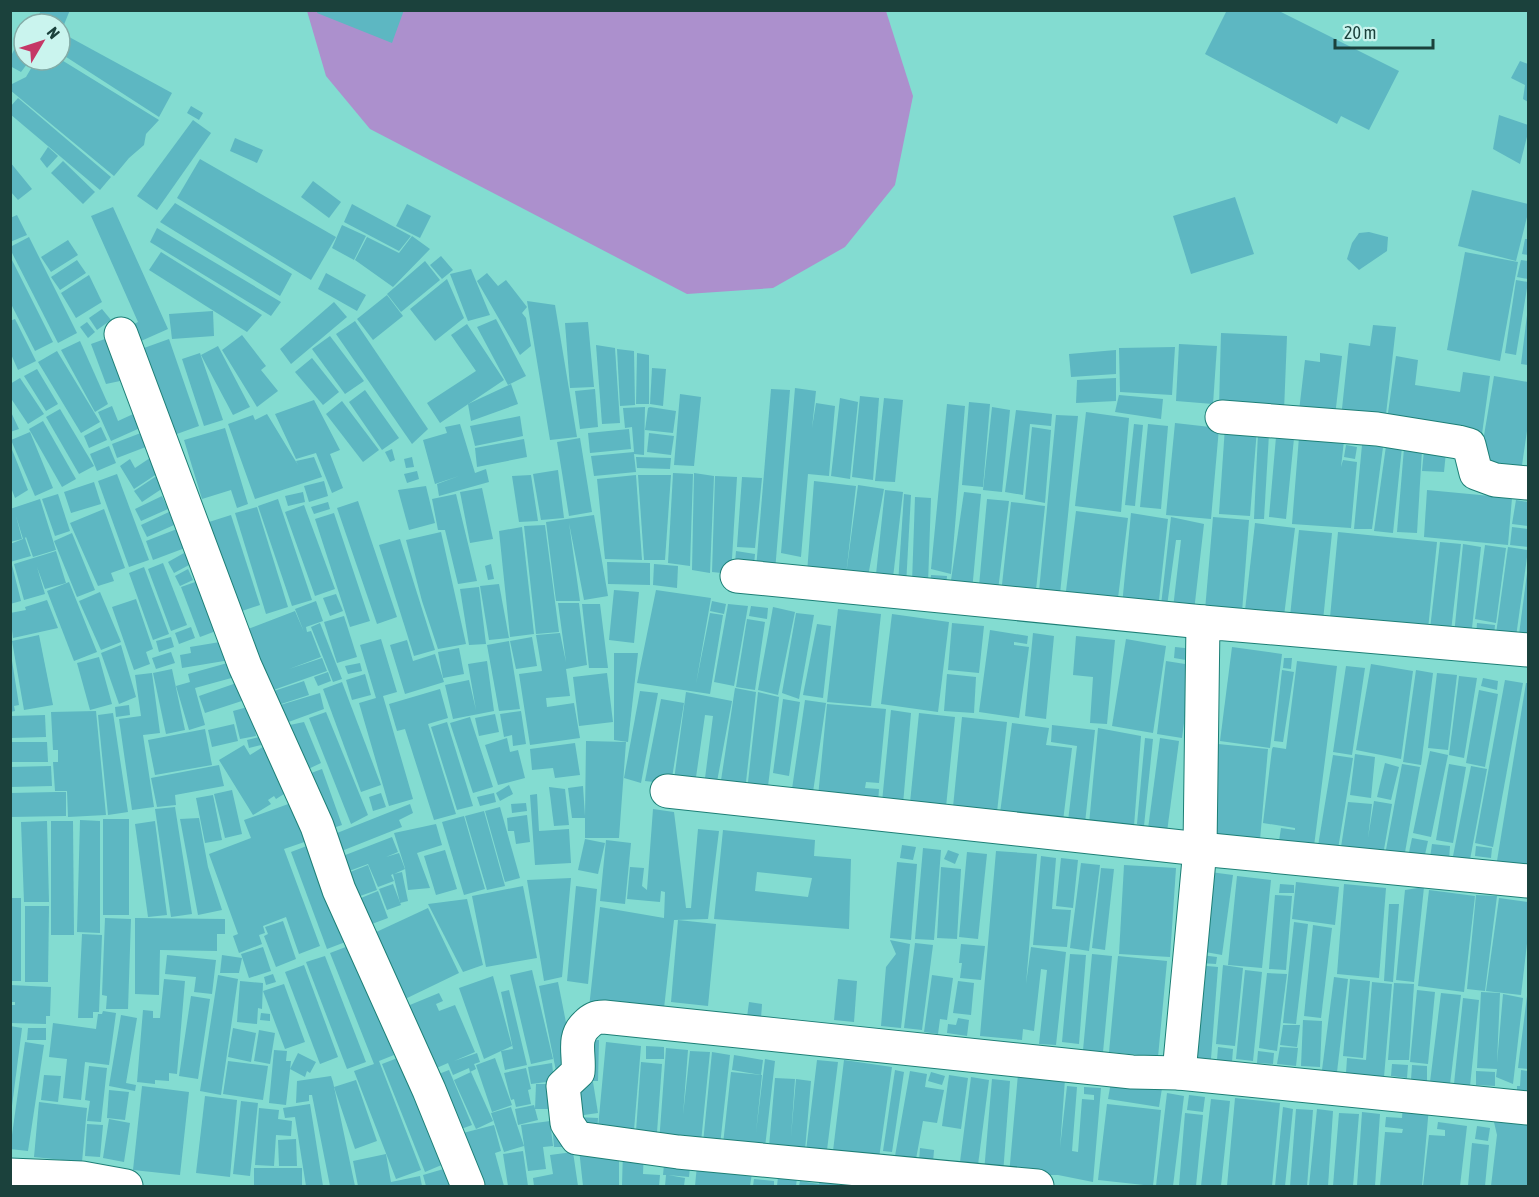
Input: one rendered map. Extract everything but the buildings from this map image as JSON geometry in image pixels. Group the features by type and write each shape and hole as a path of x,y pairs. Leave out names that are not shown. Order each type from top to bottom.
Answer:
{"street":[{"path":"121,334 245,666 317,826 339,890 429,1090 468,1186"},
{"path":"1222,417 1377,429 1458,442 1468,445 1476,473 1495,480 1528,483"},
{"path":"737,576 1203,622 1528,650"},
{"path":"1179,1073 1200,849 1203,622"},
{"path":"667,791 1200,849 1528,881"},
{"path":"1037,1186 678,1152 577,1138 567,1123 563,1086 578,1072 577,1047 580,1030 597,1017 1132,1072 1179,1073 1528,1108"},
{"path":"10,1175 82,1178 126,1186"}],"shaded area":[{"path":"307,11 886,11 913,96 895,185 845,247 773,288 687,294 370,129 326,76"}]}
